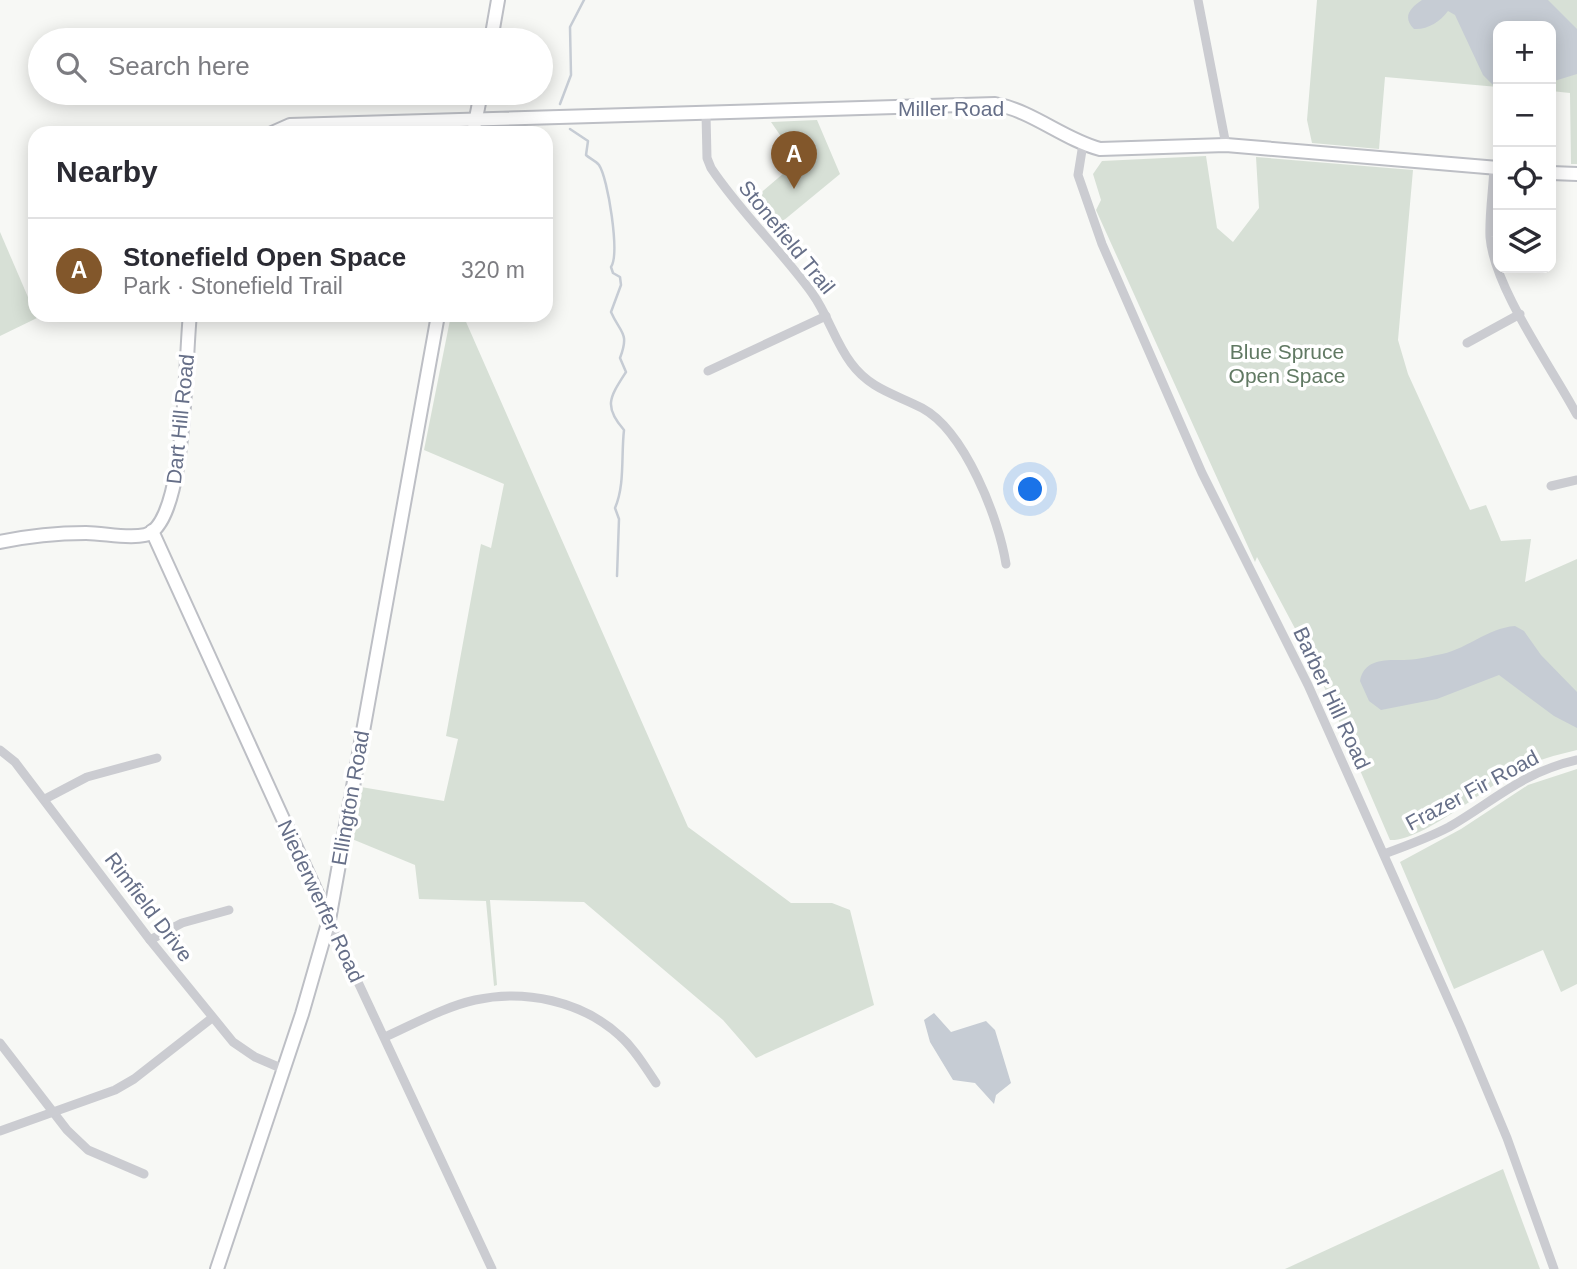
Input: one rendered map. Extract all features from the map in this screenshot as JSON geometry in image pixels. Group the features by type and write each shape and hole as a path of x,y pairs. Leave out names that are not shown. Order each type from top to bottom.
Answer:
{"street":[{"path":"493,28 498,0"},
{"path":"1198,0 1226,145"},
{"name":"Miller Road","path":"476,118 706,114 995,104 1030,115 1083,144 1118,150 1226,145 1493,168"},
{"path":"474,126 479,105"},
{"name":"Stonefield Trail","path":"706,114 707,158 711,168 813,294 850,363 873,386 924,409 945,426 960,447 1001,536 1006,564"},
{"path":"288,126 476,118"},
{"name":"Barber Hill Road","path":"1083,144 1078,175 1102,244 1202,473 1308,685 1384,854 1494,1107 1554,1269"},
{"path":"1556,173 1577,174"},
{"path":"1493,202 1490,237 1494,255 1520,314 1577,415"},
{"path":"1467,343 1520,314"},
{"path":"708,371 826,316"},
{"name":"Dart Hill Road","path":"152,531 163,521 171,501 177,465 189,322"},
{"name":"Ellington Road","path":"217,1269 329,920 437,322"},
{"path":"1550,486 1577,480"},
{"path":"0,542 46,535 146,535 152,531"},
{"name":"Niederwerfer Road","path":"152,531 492,1269"},
{"name":"Rimfield Drive","path":"0,750 15,762 45,799 150,940 233,1042 255,1057 283,1069"},
{"path":"45,799 87,777 157,758"},
{"name":"Frazer Fir Road","path":"1384,854 1447,828 1503,789 1532,774 1577,760"},
{"path":"150,940 182,923 229,910"},
{"path":"386,1037 472,1001 499,996 532,996 557,1002 601,1021 635,1052 656,1083"},
{"path":"0,1130 115,1090 134,1079 212,1018"},
{"path":"0,1043 53,1112 88,1150 144,1174"}],"green space":[{"path":"1317,0 1577,0 1577,164 1571,164 1570,93 1556,92 1556,21 1493,21 1493,87 1385,77 1379,149 1312,143 1307,120"},
{"path":"817,120 840,174 772,230 749,203 798,161 771,122"},
{"name":"Blue Spruce Open Space","path":"1206,156 1217,228 1233,242 1259,208 1256,157 1413,170 1398,340 1408,374 1470,510 1486,505 1501,541 1531,539 1525,582 1577,559 1577,750 1523,767 1436,823 1403,838 1390,840 1316,668 1257,557 1255,562 1096,210 1101,200 1093,174 1102,161"},
{"path":"0,232 28,297 29,322 0,336"},
{"path":"450,322 466,322 688,827 791,903 832,903 850,910 874,1005 756,1058 723,1020 584,902 490,900 497,985 494,986 486,901 419,899 415,865 352,839 361,787 444,801 458,739 446,736 481,544 491,548 504,484 424,450"},
{"path":"1577,769 1577,984 1561,992 1543,950 1454,989 1400,862 1461,829 1528,785"},
{"path":"1503,1169 1540,1269 1285,1269"}],"shaded area":[{"path":"1422,0 1548,0 1577,29 1577,74 1556,80 1556,21 1493,21 1493,85 1483,75 1455,15 1448,11 1433,24 1414,29 1408,17 1414,6"},
{"path":"1515,626 1524,631 1541,655 1577,692 1577,728 1554,716 1499,675 1437,699 1381,710 1369,701 1360,681 1362,673 1371,664 1447,653 1495,631"},
{"path":"934,1013 951,1032 986,1021 995,1030 1011,1083 996,1095 994,1104 975,1083 953,1080 930,1042 924,1020"}],"waterway":[{"path":"560,104 571,75 570,27 584,0"},
{"path":"570,129 588,141 586,155 598,164 602,173 614,232 611,267 613,273 620,277 621,285 611,312 623,333 624,343 620,358 626,372 611,401 613,414 624,430 621,480 615,508 619,519 617,576"}],"place":[{"name":"Stonefield Open Space","path":"794,189"}]}
